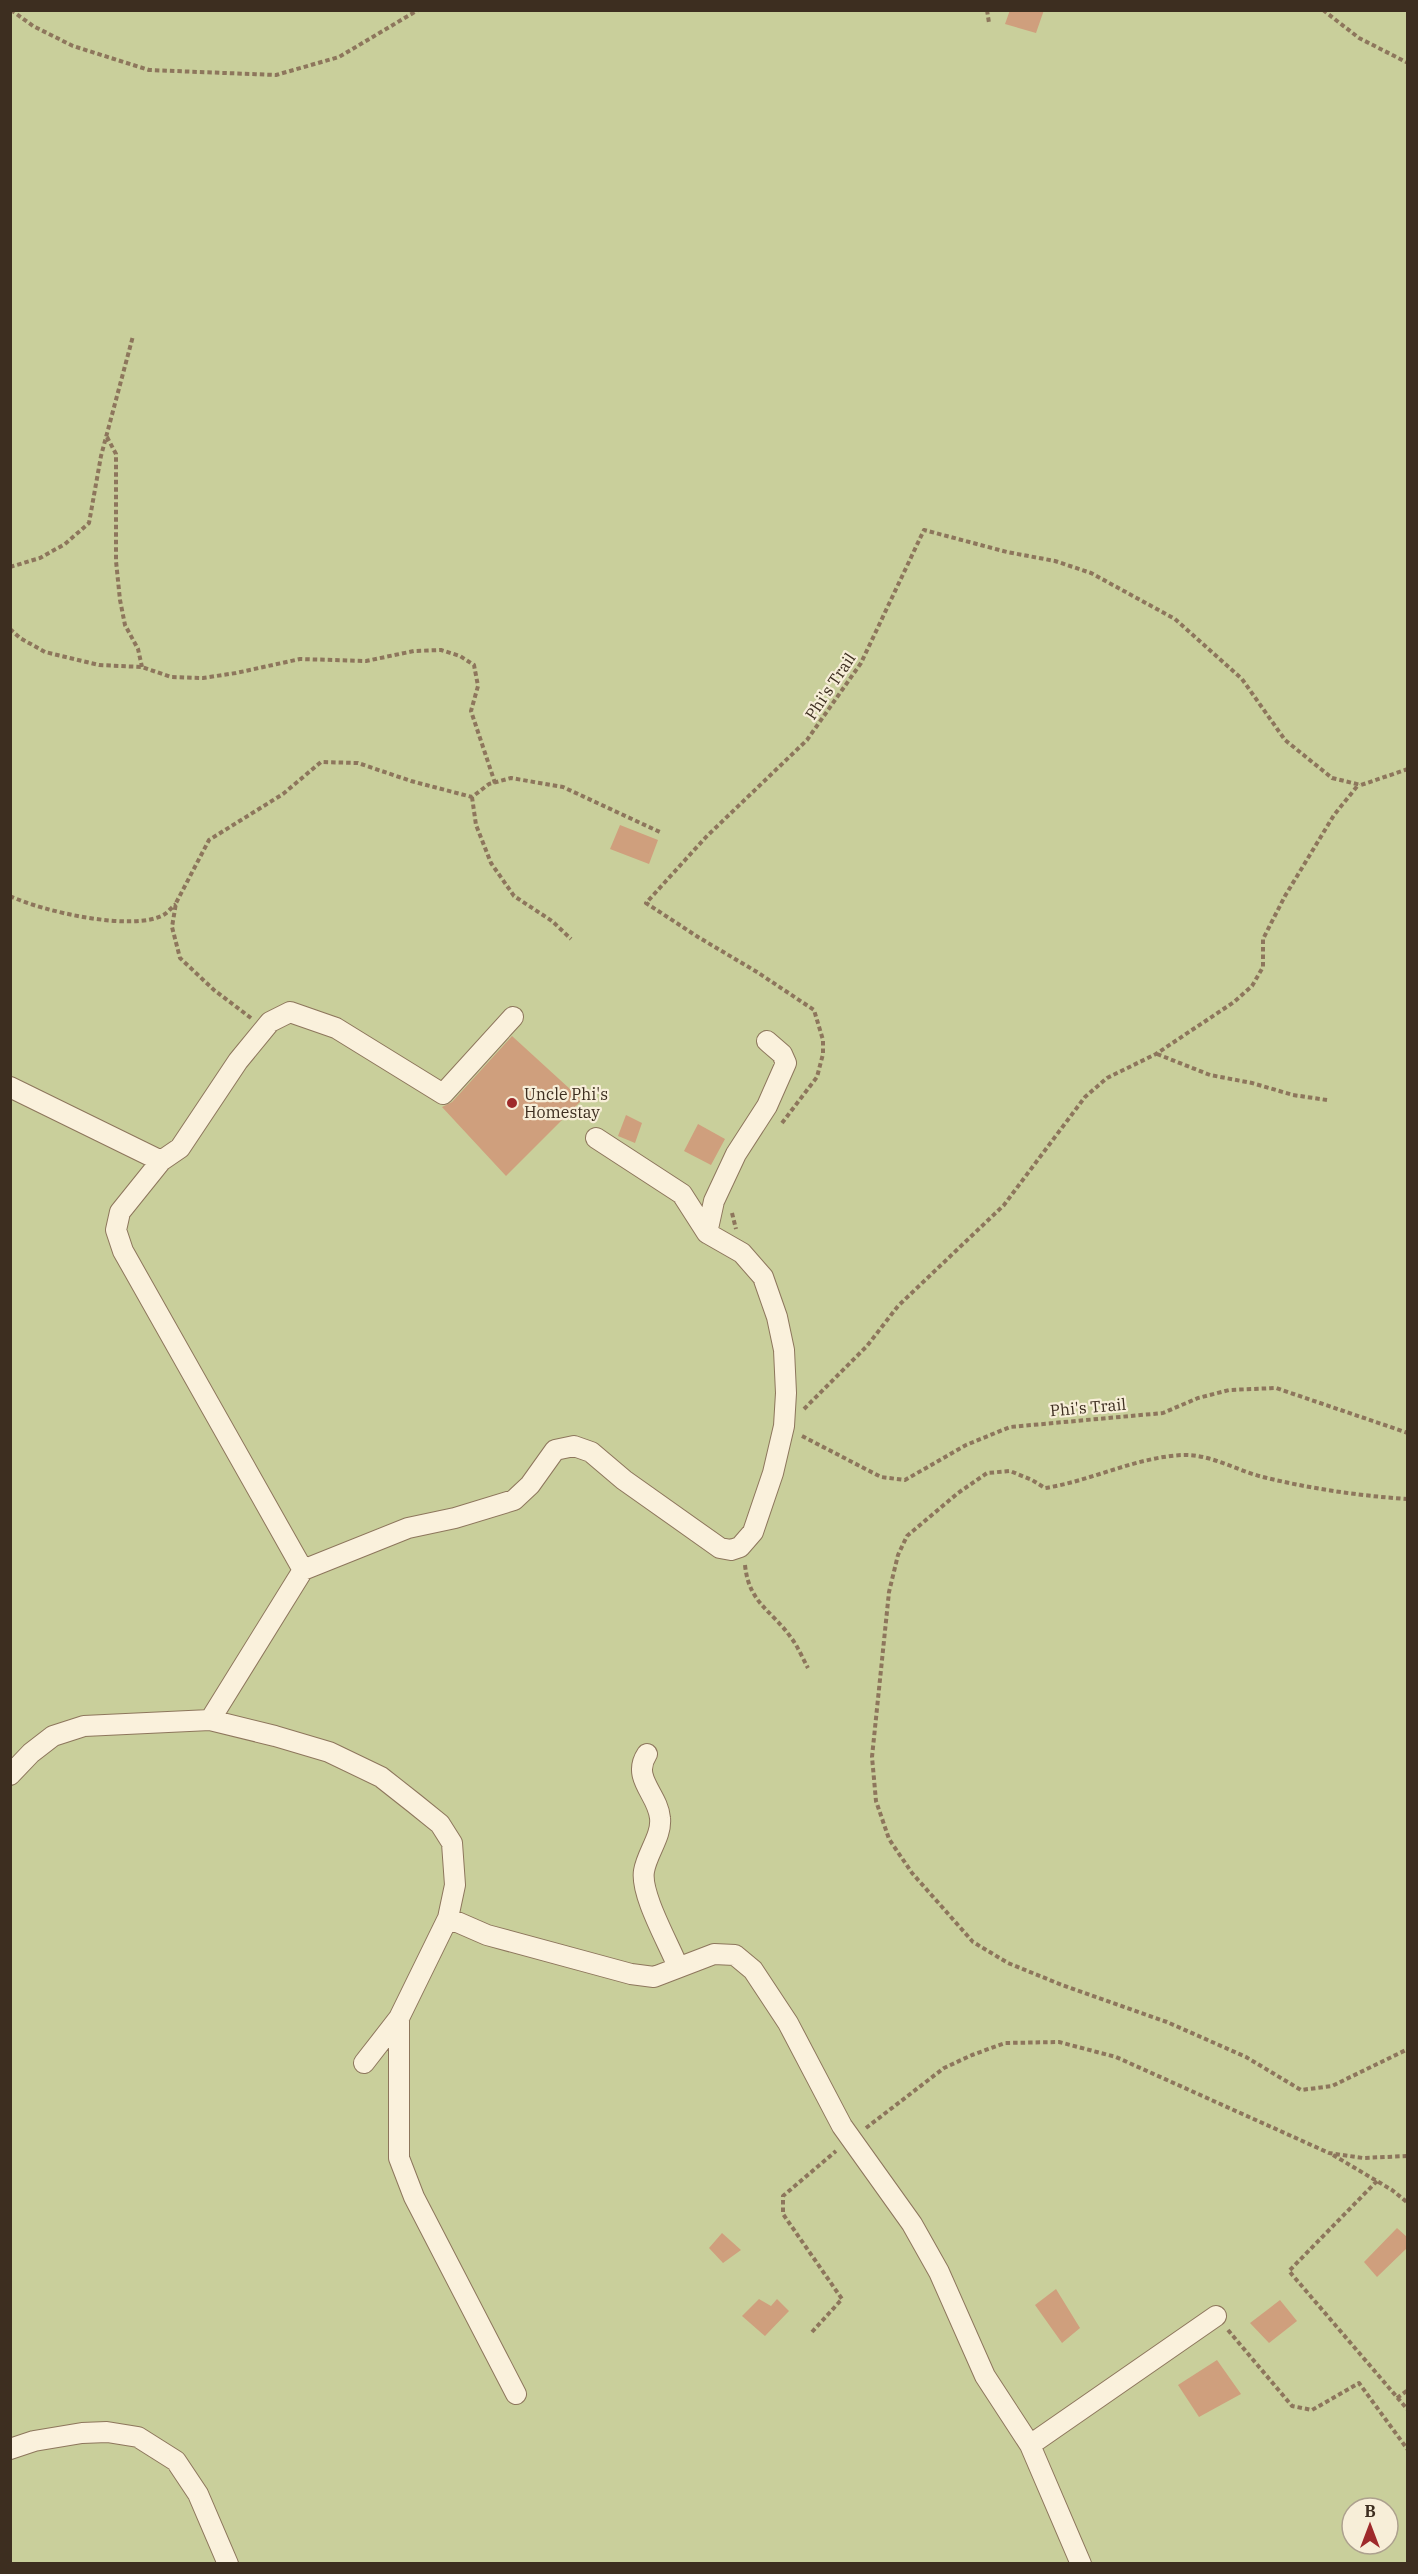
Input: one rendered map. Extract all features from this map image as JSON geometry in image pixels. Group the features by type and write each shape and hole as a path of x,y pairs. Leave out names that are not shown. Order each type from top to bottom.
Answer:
{"street":[{"path":"303,1569 123,1251 116,1230 120,1212 160,1161 180,1148 238,1061 270,1022 290,1012 336,1028 443,1094 513,1017"},
{"path":"707,1233 714,1201 736,1154 768,1106 786,1064 782,1054 766,1041"},
{"path":"10,1087 160,1161"},
{"path":"210,1720 303,1569 408,1528 455,1518 514,1500 530,1485 555,1450 574,1446 591,1452 624,1479 720,1548 731,1550 740,1547 753,1532 773,1473 784,1426 784,1350 777,1317 763,1277 742,1253 707,1233 682,1194 596,1138"},
{"path":"10,1775 53,1736 84,1726 210,1720 330,1752 381,1777 432,1817 440,1824 452,1843 455,1885 448,1918 399,2018 364,2062"},
{"path":"647,1754 640,1769 657,1806 660,1828 643,1873 647,1894 678,1967"},
{"path":"448,1918 487,1935 631,1974 654,1977 714,1954 735,1955 753,1970 788,2023 850,2139 912,2224 939,2272 985,2376 1030,2445 1081,2564"},
{"path":"399,2018 399,2158 414,2197 516,2394"},
{"path":"1030,2445 1216,2316"},
{"path":"10,2450 34,2441 82,2433 107,2432 138,2437 176,2461 198,2494 228,2564"}],"path":[{"path":"11,10 33,26 73,46 149,70 276,75 339,57 418,10"},
{"path":"987,10 989,23"},
{"path":"1323,10 1359,38 1407,63"},
{"path":"10,567 40,558 65,544 89,523 101,456 133,336"},
{"path":"107,437 116,454 116,561 120,600 125,625 138,649 142,667"},
{"name":"Phi's Trail","path":"780,1125 817,1077 824,1040 814,1010 646,903 706,837 807,740 861,663 924,530 1007,552 1055,561 1091,573 1175,619 1242,679 1285,740 1332,778 1359,784"},
{"path":"10,629 20,638 45,652 99,665 142,667 171,677 202,678 300,659 366,661 414,651 441,650 460,656 474,665 478,686 471,711 495,783"},
{"path":"10,896 24,903 70,916 109,920 144,919 164,915 176,903 209,840 283,794 321,762 358,763 411,781 472,797 495,783 512,778 563,787 662,833"},
{"path":"784,1426 820,1395 867,1346 898,1306 1004,1205 1085,1097 1107,1078 1156,1054 1234,1002 1252,986 1263,967 1263,939 1334,815 1359,784 1407,769"},
{"path":"472,797 476,825 491,863 514,896 552,921 571,939"},
{"path":"176,903 172,927 180,958 214,990 250,1016 262,1032"},
{"path":"1156,1054 1210,1076 1252,1083 1293,1095 1327,1100"},
{"path":"735,1204 732,1213 742,1253"},
{"name":"Phi's Trail","path":"784,1426 838,1457 881,1477 905,1480 966,1445 1010,1427 1163,1413 1198,1398 1228,1390 1276,1388 1407,1433"},
{"path":"1407,1498 1375,1497 1287,1483 1248,1474 1222,1462 1186,1455 1164,1457 1066,1485 1045,1488 1032,1479 1010,1471 987,1473 958,1493 908,1536 898,1555 889,1592 872,1757 876,1801 890,1839 912,1873 972,1942 1008,1963 1177,2026 1246,2057 1301,2090 1332,2086 1407,2049"},
{"path":"747,1540 745,1558 747,1581 757,1603 792,1639 808,1668"},
{"path":"812,2332 842,2299 783,2214 783,2196 850,2139 944,2068 1005,2043 1059,2042 1116,2057 1329,2153 1377,2181 1407,2203"},
{"path":"1329,2153 1363,2158 1407,2156"},
{"path":"1377,2181 1289,2271 1407,2410"},
{"path":"1216,2316 1292,2406 1312,2410 1359,2383 1407,2450"},
{"path":"1397,2398 1407,2390"}],"green space":[{"path":"11,11 1407,11 1407,2563 11,2564"}],"building":[{"path":"1010,10 1044,10 1036,33 1005,24"},
{"path":"620,825 658,840 649,864 610,849"},
{"name":"Uncle Phi's Homestay","path":"512,1036 582,1100 506,1176 442,1107 452,1102"},
{"path":"626,1115 642,1123 635,1143 618,1136"},
{"path":"698,1124 725,1139 711,1165 684,1151"},
{"path":"1397,2228 1407,2237 1407,2248 1377,2277 1364,2262"},
{"path":"722,2233 741,2250 723,2263 709,2248"},
{"path":"1056,2289 1080,2328 1062,2343 1035,2305"},
{"path":"759,2299 771,2306 777,2299 789,2311 765,2336 742,2316"},
{"path":"1280,2300 1297,2321 1269,2343 1250,2323"},
{"path":"1217,2360 1241,2394 1199,2417 1178,2385"}],"place":[{"name":"Uncle Phi's Homestay","path":"512,1103"}]}
